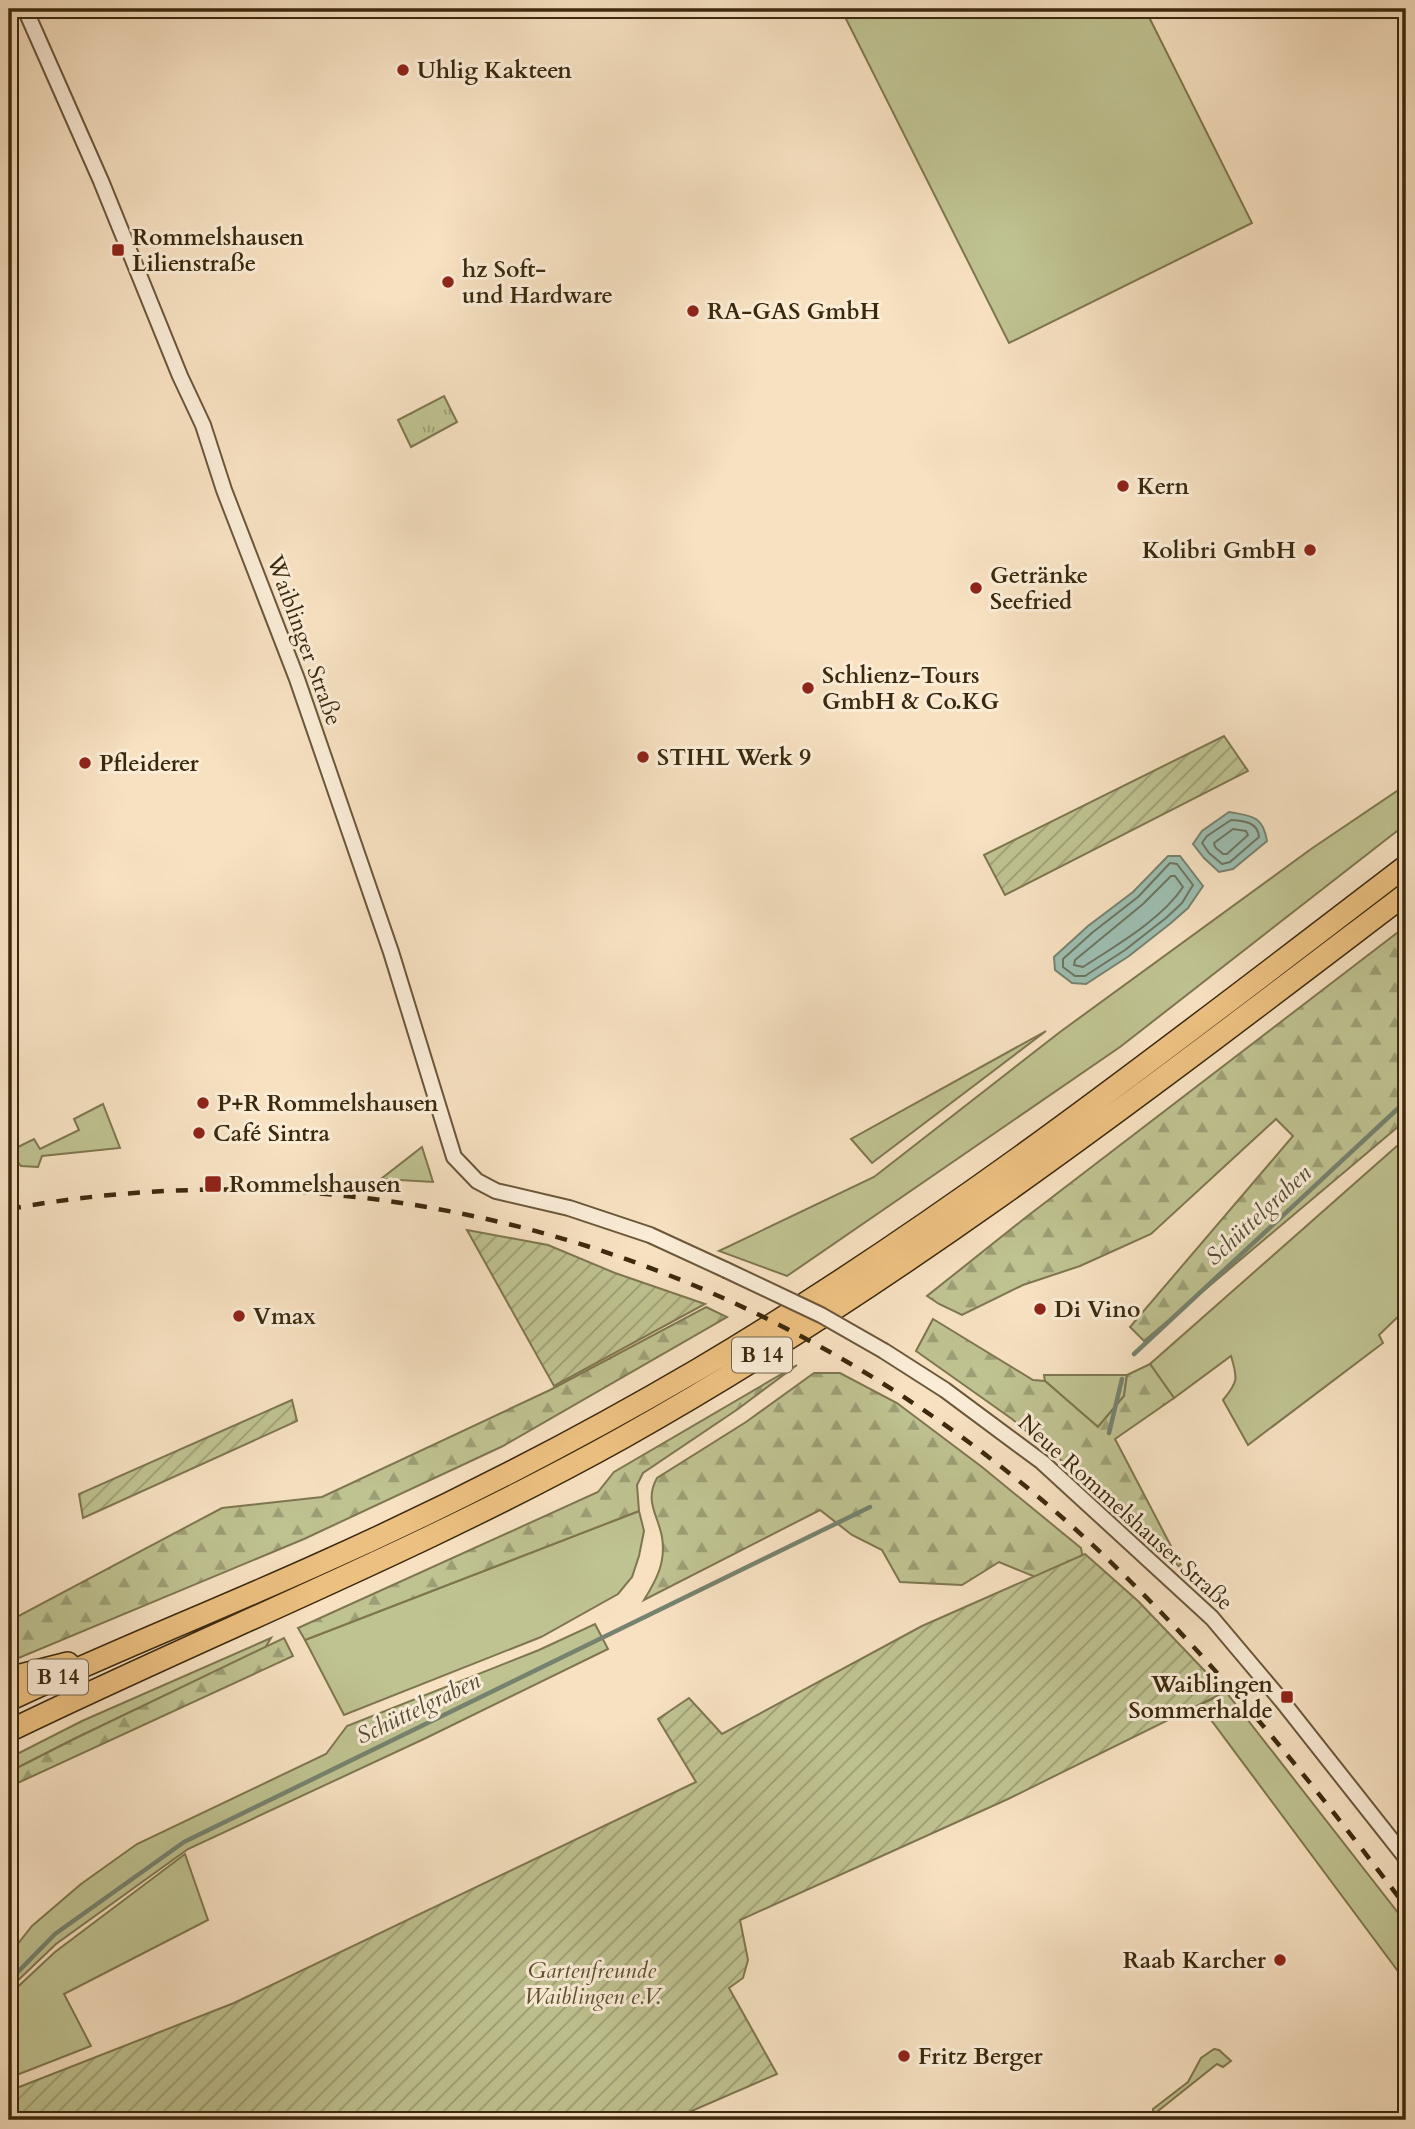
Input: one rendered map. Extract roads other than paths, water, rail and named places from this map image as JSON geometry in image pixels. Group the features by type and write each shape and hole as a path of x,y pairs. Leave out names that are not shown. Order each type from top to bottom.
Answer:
{"highway":[{"name":"B 14","path":"9,1700 449,1504 696,1371 858,1270 965,1198 1093,1106 1406,866"},
{"name":"B 14","path":"9,1744 54,1709 433,1536 565,1469 709,1388 872,1286 1022,1182 1406,894"},
{"path":"9,1678 108,1654"},
{"path":"9,1731 54,1709"}],"street":[{"name":"Waiblinger Straße","path":"25,9 101,181 180,376 204,425 225,490 297,679 383,926 454,1157 477,1181 496,1191 592,1216"},
{"name":"Neue Rommelshauser Straße","path":"592,1216 650,1235 726,1270 796,1303 884,1351 945,1390 1042,1462 1212,1618 1282,1701 1406,1858"}],"water":[{"path":"1229,812 1250,816 1259,821 1267,841 1233,869 1219,872 1193,844 1202,831"},
{"path":"1168,856 1180,856 1203,886 1188,908 1129,956 1086,984 1072,983 1055,970 1054,957 1088,926 1133,892"}],"waterway":[{"name":"Schüttelgraben","path":"1134,1354 1406,1101"},
{"path":"1109,1433 1122,1379"},
{"name":"Schüttelgraben","path":"9,1981 55,1934 184,1842 870,1507"}],"railway":[{"path":"9,1209 165,1191 319,1193 470,1215 616,1256 757,1314 890,1388 1016,1478 1132,1583 1205,1660 1275,1740 1406,1907"}],"place":[{"name":"Uhlig Kakteen","path":"403,70"},
{"name":"Rommelshausen Lilienstraße","path":"118,250"},
{"name":"hz Soft- und Hardware","path":"448,282"},
{"name":"RA-GAS GmbH","path":"693,311"},
{"name":"Kern","path":"1123,486"},
{"name":"Kolibri GmbH","path":"1310,550"},
{"name":"Getränke Seefried","path":"976,588"},
{"name":"Schlienz-Tours GmbH & Co.KG","path":"808,688"},
{"name":"STIHL Werk 9","path":"643,757"},
{"name":"Pfleiderer","path":"85,763"},
{"name":"P+R Rommelshausen","path":"203,1103"},
{"name":"Café Sintra","path":"199,1133"},
{"name":"Rommelshausen","path":"213,1184"},
{"name":"Di Vino","path":"1040,1309"},
{"name":"Vmax","path":"239,1316"},
{"name":"Waiblingen Sommerhalde","path":"1287,1697"},
{"name":"Raab Karcher","path":"1280,1960"},
{"name":"Fritz Berger","path":"904,2056"}],"park label":[{"name":"Gartenfreunde Waiblingen e.V.","path":"592,1983"}]}
